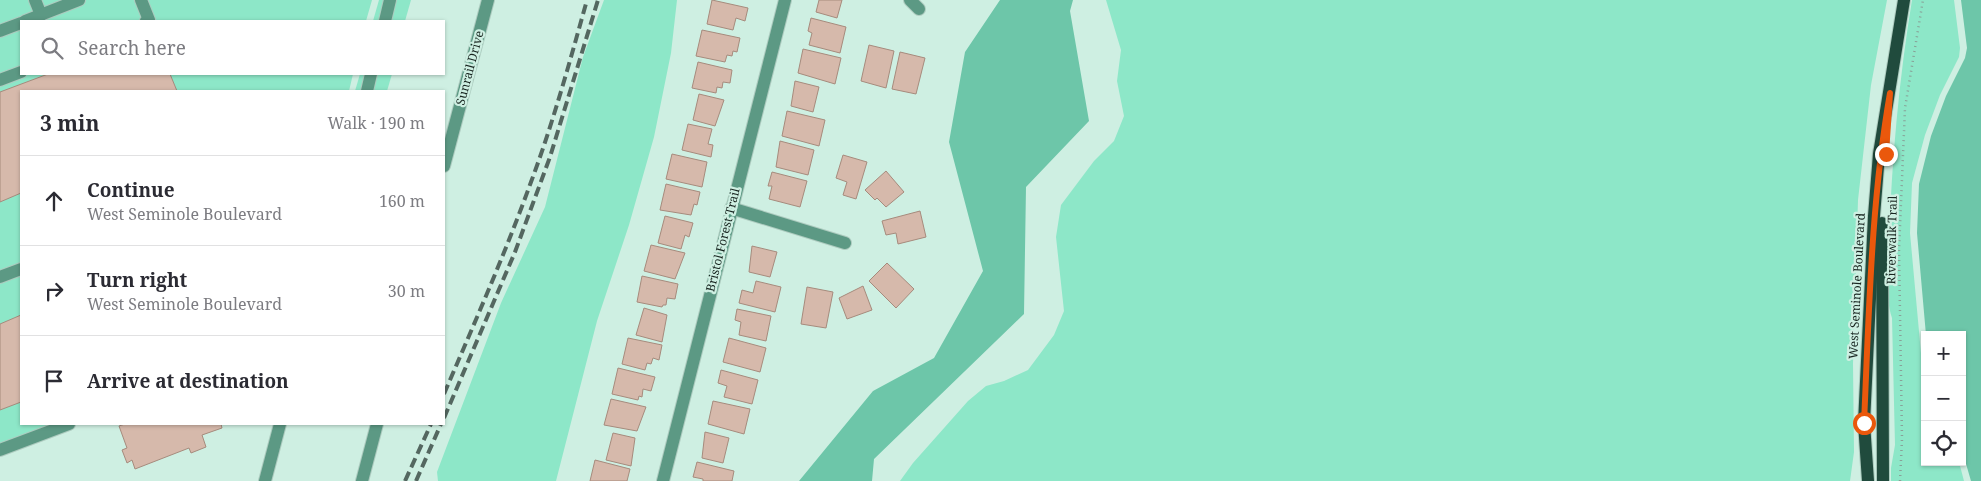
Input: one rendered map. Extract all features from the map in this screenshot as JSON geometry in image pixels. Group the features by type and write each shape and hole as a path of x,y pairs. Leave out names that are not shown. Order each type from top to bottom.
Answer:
{"main road":[{"name":"West Seminole Boulevard","path":"1868,481 1864,423 1874,216 1879,154 1904,0"},
{"name":"West Seminole Boulevard","path":"1883,481 1882,229 1890,93"}],"street":[{"path":"35,0 41,15"},
{"path":"28,20 79,0"},
{"path":"141,0 149,20"},
{"path":"385,20 390,0"},
{"name":"Sunrail Drive","path":"445,162 488,0"},
{"name":"Bristol Forest Trail","path":"663,481 785,0"},
{"path":"0,31 20,23"},
{"path":"0,80 20,72"},
{"path":"367,90 371,75"},
{"path":"731,208 845,243"},
{"path":"0,277 20,269"},
{"path":"0,450 65,425"},
{"path":"265,481 280,425"},
{"path":"362,481 377,425"}],"path":[{"name":"Riverwalk Trail","path":"1900,481 1902,439 1899,250 1905,108 1923,0"}],"shaded area":[{"path":"0,0 372,0 366,20 20,20 20,75 353,75 349,90 20,90 20,425 60,425 0,448"},
{"path":"379,0 411,0 405,20 373,20"},
{"path":"604,0 677,0 671,53 654,137 629,225 597,321 556,481 438,481 437,472 501,303 545,207 583,57"},
{"path":"1000,0 1073,0 1070,11 1089,121 1026,187 1024,314 874,459 872,481 799,481 873,391 934,358 983,271 949,142 965,52"},
{"path":"1106,0 1887,0 1871,85 1858,200 1853,364 1854,452 1850,481 900,481 913,463 968,401 986,386 1004,381 1028,370 1054,335 1064,311 1056,237 1061,205 1094,161 1114,141 1124,116 1117,81 1121,50"},
{"path":"1912,0 1954,0 1960,48 1959,57 1940,95 1925,135 1912,183 1910,233 1921,353 1921,466 1960,466 1964,481 1891,481 1895,445 1892,318 1888,299 1890,209 1894,149"},
{"path":"1961,0 1981,0 1981,481 1971,481 1966,464 1966,331 1926,331 1917,233 1919,184 1931,136 1946,96 1965,58 1967,48"},
{"path":"360,75 392,75 387,90 355,90"}],"building":[{"path":"712,0 748,8 745,21 736,18 733,30 707,24"},
{"path":"819,0 842,0 837,18 816,12"},
{"path":"811,18 846,27 840,53 809,45 812,33 808,31"},
{"path":"702,30 740,38 737,52 733,51 732,56 727,55 725,62 696,56"},
{"path":"869,45 894,51 886,88 861,81"},
{"path":"803,49 841,58 835,84 798,73"},
{"path":"900,52 925,58 916,94 892,89"},
{"path":"698,62 732,70 730,83 723,82 722,88 717,87 716,93 692,88"},
{"path":"45,75 170,75 177,90 20,90 20,193 0,202 0,92"},
{"path":"795,81 819,87 813,112 791,106"},
{"path":"699,94 724,100 715,126 693,120"},
{"path":"787,111 825,120 819,146 782,136"},
{"path":"688,124 712,129 708,144 713,145 711,157 682,150"},
{"path":"780,141 814,150 808,175 776,167"},
{"path":"672,154 707,162 702,187 666,179"},
{"path":"843,155 867,162 856,199 843,195 847,182 836,178"},
{"path":"886,171 904,192 886,207 865,190"},
{"path":"772,172 807,181 800,207 769,199 772,186 768,186"},
{"path":"666,184 700,192 697,205 694,204 691,215 660,210"},
{"path":"920,211 926,237 898,244 896,233 886,235 882,221"},
{"path":"665,216 693,223 689,237 685,235 681,249 658,243"},
{"path":"651,245 685,253 675,279 644,271"},
{"path":"752,246 777,252 770,277 749,272"},
{"path":"887,263 914,289 896,308 869,281"},
{"path":"642,276 678,284 675,299 667,298 666,305 662,307 637,302"},
{"path":"756,281 781,287 775,312 739,303 742,290 753,293"},
{"path":"863,286 872,310 847,319 839,298"},
{"path":"807,287 833,292 826,328 801,324"},
{"path":"644,308 667,315 662,342 636,335"},
{"path":"737,309 771,316 766,341 739,335 741,322 735,320"},
{"path":"20,315 20,402 0,410 0,324"},
{"path":"628,338 662,345 659,360 653,358 651,364 647,363 645,370 622,364"},
{"path":"729,338 766,348 760,372 723,362"},
{"path":"618,368 655,377 651,391 643,389 642,397 639,396 638,400 612,394"},
{"path":"721,370 758,380 752,404 724,397 727,386 718,383"},
{"path":"611,399 646,407 637,431 604,425"},
{"path":"713,401 750,409 744,434 708,424"},
{"path":"221,425 222,428 202,435 206,447 191,453 189,448 135,469 132,460 127,463 122,450 127,448 119,426"},
{"path":"705,432 729,438 723,463 702,458"},
{"path":"613,433 635,438 631,466 606,460"},
{"path":"595,460 630,469 627,481 590,481"},
{"path":"697,462 734,471 732,481 703,481 703,479 693,477"}],"railway":[{"path":"445,392 500,262 539,160 568,69 587,0"},
{"path":"445,416 515,252 550,157 598,0"},
{"path":"405,481 431,425"},
{"path":"416,481 441,425"}],"route":[{"path":"1864,423 1874,216 1879,154 1890,93 1886,154"}]}
